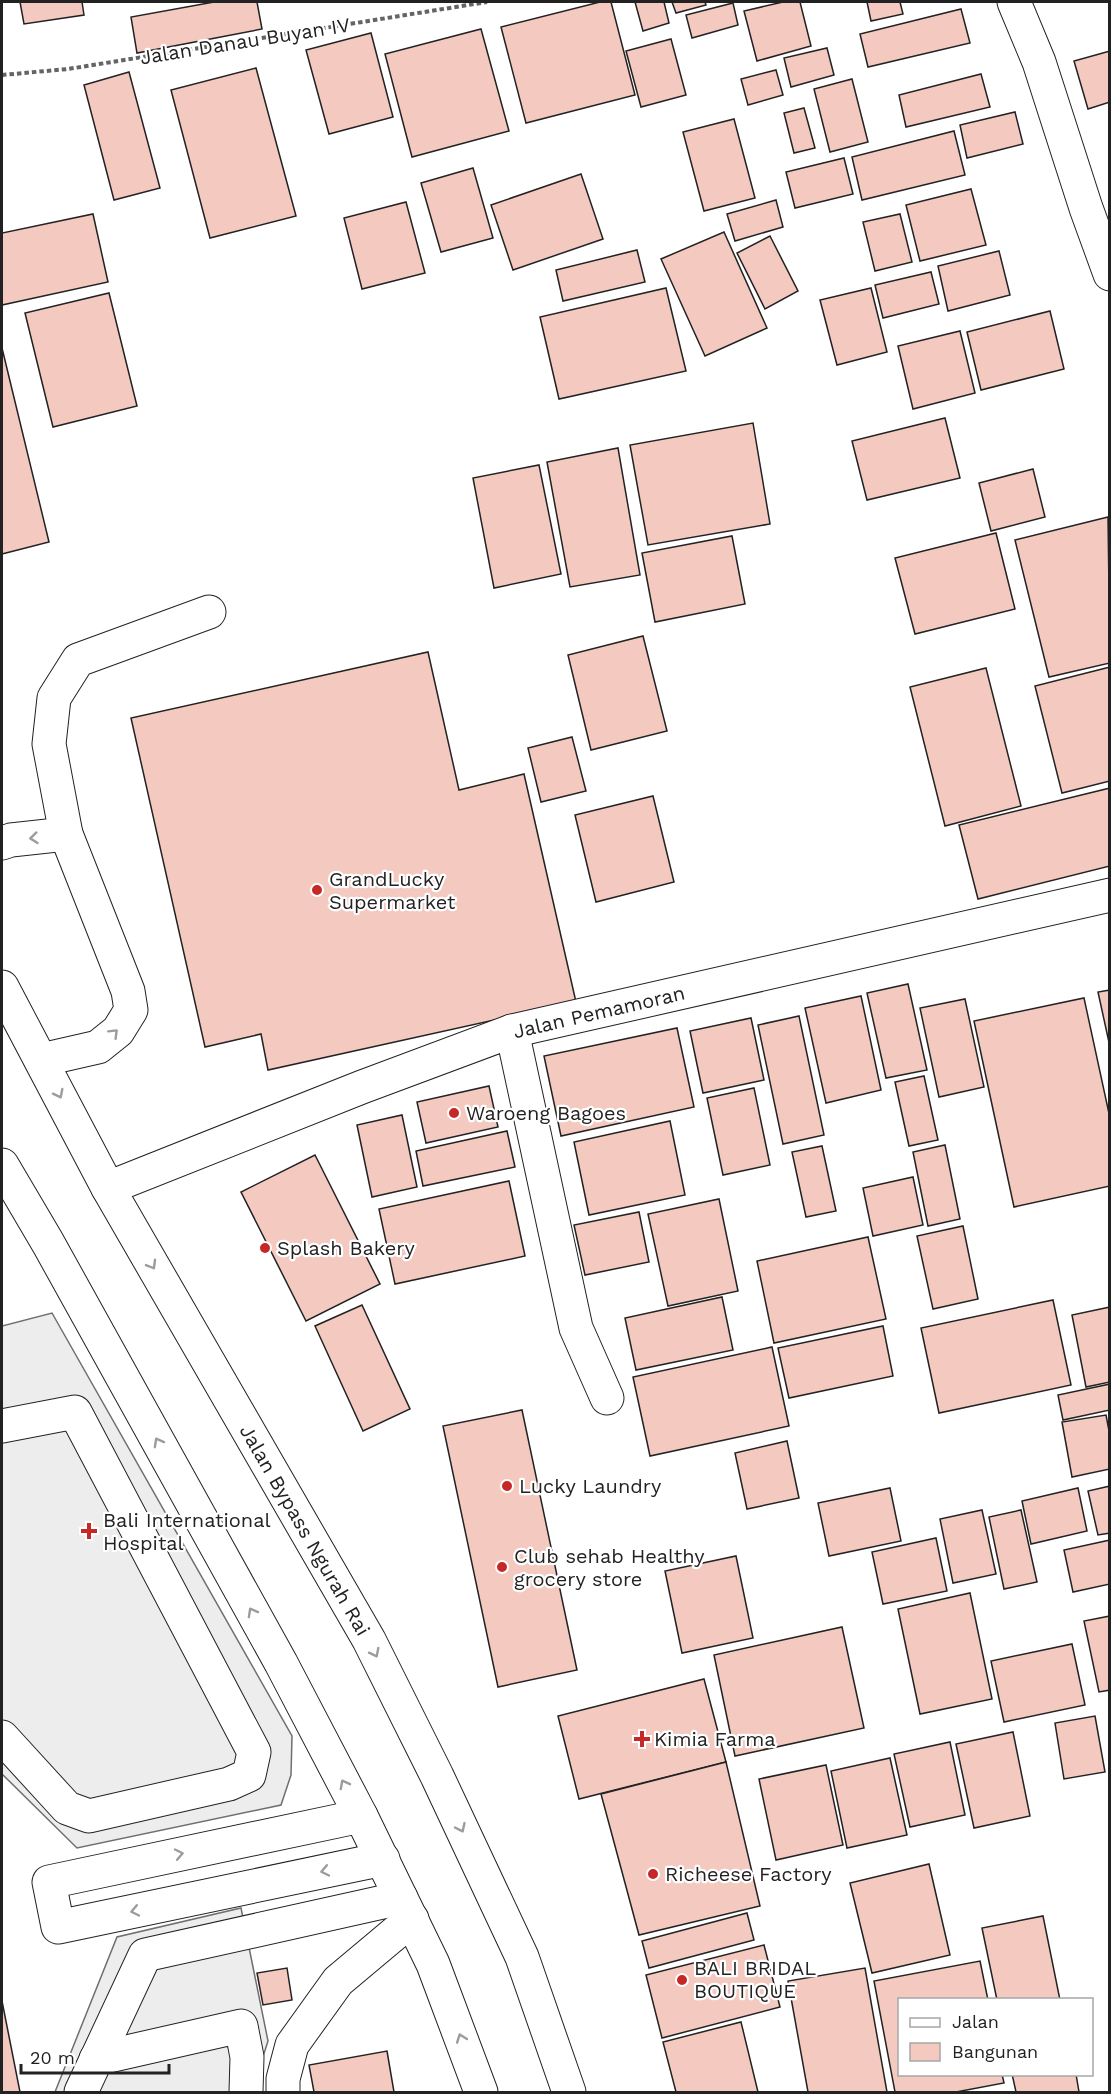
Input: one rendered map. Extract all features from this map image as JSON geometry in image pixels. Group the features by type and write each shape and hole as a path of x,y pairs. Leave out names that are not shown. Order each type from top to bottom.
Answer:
{"main road":[{"path":"1014,2 1098,206 1110,274"},
{"path":"41,1060 98,1047 118,1031 131,1010 128,991 66,834 49,744 54,698 78,660 209,612"},
{"path":"2,843 66,834"},
{"name":"Jalan Pemamoran","path":"108,1188 362,1087 512,1031 1110,895"},
{"name":"Jalan Bypass Ngurah Rai","path":"2,987 108,1188 369,1640 437,1776 522,1957 569,2092"},
{"path":"512,1031 576,1328 607,1398"},
{"path":"2,1165 48,1243 281,1663 361,1816 433,1964 481,2092"},
{"path":"2,1426 75,1412 255,1752 249,1775 229,1784 89,1816 67,1808 2,1737"},
{"path":"361,1816 49,1881 58,1927 383,1859"},
{"path":"81,2092 145,1955 406,1909"},
{"path":"283,2092 283,2079 292,2045 338,1981 406,1909"},
{"path":"96,2059 241,2026 247,2057 246,2092"}],"path":[{"name":"Jalan Danau Buyan IV","path":"2,75 68,69 487,2"}],"shaded area":[{"path":"52,1313 292,1736 291,1775 281,1805 77,1848 2,1774 2,1326"},
{"path":"241,1908 268,2041 261,2063 261,2092 55,2092 117,1937"}],"building":[{"path":"20,2 82,2 84,15 24,24"},
{"path":"214,2 257,2 262,29 137,53 131,17"},
{"path":"600,2 611,2 635,95 526,123 501,27"},
{"path":"635,2 664,2 669,23 643,31"},
{"path":"672,2 705,2 706,5 676,13"},
{"path":"783,2 800,2 811,46 757,61 744,11"},
{"path":"867,2 900,2 903,14 871,21"},
{"path":"733,3 738,25 692,38 686,15"},
{"path":"961,9 970,43 868,67 860,34"},
{"path":"481,29 509,131 412,157 385,54"},
{"path":"371,33 393,117 329,134 306,50"},
{"path":"671,39 686,95 641,107 626,51"},
{"path":"827,48 834,75 791,87 784,58"},
{"path":"1110,51 1110,102 1088,109 1074,61"},
{"path":"256,68 296,216 210,238 171,90"},
{"path":"776,70 783,95 748,105 741,79"},
{"path":"129,72 160,188 114,200 84,85"},
{"path":"981,74 990,107 906,127 899,95"},
{"path":"852,79 868,142 830,152 814,89"},
{"path":"804,108 815,148 794,153 784,113"},
{"path":"1015,112 1023,144 967,158 960,125"},
{"path":"734,119 755,198 704,211 683,132"},
{"path":"954,131 965,175 862,200 852,157"},
{"path":"844,158 853,194 795,208 786,172"},
{"path":"473,168 493,238 441,252 421,183"},
{"path":"581,174 603,239 513,270 491,205"},
{"path":"971,189 986,245 920,261 906,205"},
{"path":"776,200 783,227 735,241 727,214"},
{"path":"406,202 425,273 362,289 344,218"},
{"path":"93,214 108,282 2,305 2,233"},
{"path":"900,214 912,262 875,271 863,222"},
{"path":"724,232 767,328 705,356 661,259"},
{"path":"770,236 798,291 765,309 737,253"},
{"path":"637,250 645,282 563,301 556,270"},
{"path":"999,251 1010,295 948,311 938,266"},
{"path":"931,272 939,304 883,318 875,285"},
{"path":"666,288 686,371 559,399 540,317"},
{"path":"871,288 887,352 837,365 820,300"},
{"path":"109,293 137,406 53,427 25,313"},
{"path":"1050,311 1064,369 981,390 967,332"},
{"path":"960,331 975,393 913,409 898,346"},
{"path":"2,348 49,542 2,554"},
{"path":"945,418 960,478 867,500 852,441"},
{"path":"753,423 770,524 648,545 630,445"},
{"path":"618,448 640,575 570,587 547,462"},
{"path":"539,465 561,574 494,588 473,478"},
{"path":"1033,469 1045,517 991,531 979,483"},
{"path":"1108,517 1110,663 1049,677 1015,540"},
{"path":"996,533 1015,609 915,634 895,558"},
{"path":"732,536 745,604 655,622 642,553"},
{"path":"643,636 667,731 591,750 568,655"},
{"path":"428,652 459,790 524,774 576,1002 268,1070 261,1034 205,1047 131,718"},
{"path":"1110,667 1110,781 1062,793 1035,686"},
{"path":"986,668 1021,806 945,826 910,687"},
{"path":"572,737 586,791 541,802 528,748"},
{"path":"1110,788 1110,866 978,899 959,825"},
{"path":"653,796 674,882 596,902 575,815"},
{"path":"908,984 927,1070 886,1078 867,993"},
{"path":"1110,990 1110,1047 1098,992"},
{"path":"861,996 881,1090 826,1103 805,1008"},
{"path":"1084,998 1110,1118 1110,1186 1014,1207 974,1021"},
{"path":"965,999 984,1087 939,1097 920,1008"},
{"path":"799,1016 824,1135 783,1144 758,1025"},
{"path":"751,1018 764,1080 703,1093 690,1031"},
{"path":"677,1028 694,1107 561,1136 544,1056"},
{"path":"924,1076 938,1140 909,1146 895,1082"},
{"path":"489,1086 498,1127 426,1143 417,1102"},
{"path":"754,1088 770,1165 723,1175 707,1098"},
{"path":"402,1115 417,1187 372,1197 357,1125"},
{"path":"670,1121 685,1195 589,1215 574,1142"},
{"path":"507,1131 515,1167 423,1186 416,1151"},
{"path":"945,1145 960,1219 928,1226 913,1152"},
{"path":"822,1146 836,1211 806,1217 792,1152"},
{"path":"315,1155 380,1284 306,1321 241,1192"},
{"path":"913,1177 923,1225 873,1236 863,1188"},
{"path":"509,1181 525,1256 395,1284 379,1209"},
{"path":"719,1199 738,1291 668,1306 648,1214"},
{"path":"639,1212 649,1262 585,1275 574,1225"},
{"path":"963,1226 978,1299 933,1309 917,1236"},
{"path":"868,1237 886,1319 774,1343 757,1261"},
{"path":"722,1297 733,1350 636,1370 625,1318"},
{"path":"1053,1300 1071,1385 939,1413 921,1328"},
{"path":"362,1305 410,1409 363,1431 315,1326"},
{"path":"1110,1307 1110,1382 1086,1387 1072,1315"},
{"path":"883,1326 893,1376 789,1398 778,1348"},
{"path":"772,1347 789,1426 650,1456 633,1377"},
{"path":"1110,1384 1110,1410 1063,1420 1058,1395"},
{"path":"522,1410 577,1670 498,1687 443,1426"},
{"path":"1106,1415 1110,1436 1110,1469 1072,1477 1062,1422"},
{"path":"787,1441 799,1498 747,1509 735,1453"},
{"path":"1110,1486 1110,1533 1098,1535 1088,1491"},
{"path":"890,1488 901,1541 829,1556 818,1503"},
{"path":"1078,1488 1087,1531 1031,1544 1022,1501"},
{"path":"982,1510 996,1574 953,1583 940,1519"},
{"path":"1021,1510 1037,1582 1004,1589 989,1517"},
{"path":"936,1538 947,1591 883,1604 872,1552"},
{"path":"1110,1540 1110,1584 1073,1592 1064,1550"},
{"path":"736,1556 753,1638 682,1653 665,1571"},
{"path":"970,1593 992,1699 920,1714 898,1609"},
{"path":"1110,1616 1110,1690 1099,1692 1084,1621"},
{"path":"842,1627 864,1728 735,1756 714,1655"},
{"path":"1072,1644 1085,1705 1004,1722 991,1661"},
{"name":"Kimia Farma","path":"704,1679 726,1762 579,1799 558,1716"},
{"path":"1095,1716 1105,1772 1064,1779 1055,1723"},
{"path":"1013,1732 1030,1816 974,1828 956,1744"},
{"path":"950,1742 965,1815 910,1827 894,1754"},
{"path":"890,1758 907,1835 847,1848 831,1771"},
{"path":"726,1762 760,1906 639,1935 601,1794"},
{"path":"826,1765 843,1845 776,1860 759,1779"},
{"path":"929,1864 950,1955 872,1973 850,1883"},
{"path":"747,1913 754,1940 649,1968 642,1941"},
{"path":"1043,1916 1060,1998 997,1998 982,1928"},
{"path":"764,1945 780,2007 662,2038 646,1975"},
{"path":"980,1961 988,1998 898,1998 898,2076 1002,2076 1004,2083 956,2092 895,2092 874,1981"},
{"path":"287,1968 292,2000 263,2005 257,1973"},
{"path":"865,1968 887,2092 808,2092 788,1981"},
{"path":"2,2001 20,2092 2,2092"},
{"path":"741,2022 758,2092 676,2092 663,2042"},
{"path":"387,2051 394,2092 314,2092 309,2065"},
{"path":"1012,2076 1076,2076 1079,2092 1016,2092"}],"place":[{"name":"GrandLucky Supermarket","path":"317,890"},
{"name":"Waroeng Bagoes","path":"454,1113"},
{"name":"Splash Bakery","path":"265,1248"},
{"name":"Lucky Laundry","path":"507,1486"},
{"name":"Bali International Hospital","path":"89,1531"},
{"name":"Club sehab Healthy grocery store","path":"502,1567"},
{"name":"Kimia Farma","path":"642,1739"},
{"name":"Richeese Factory","path":"653,1874"},
{"name":"BALI BRIDAL BOUTIQUE","path":"682,1980"}]}
